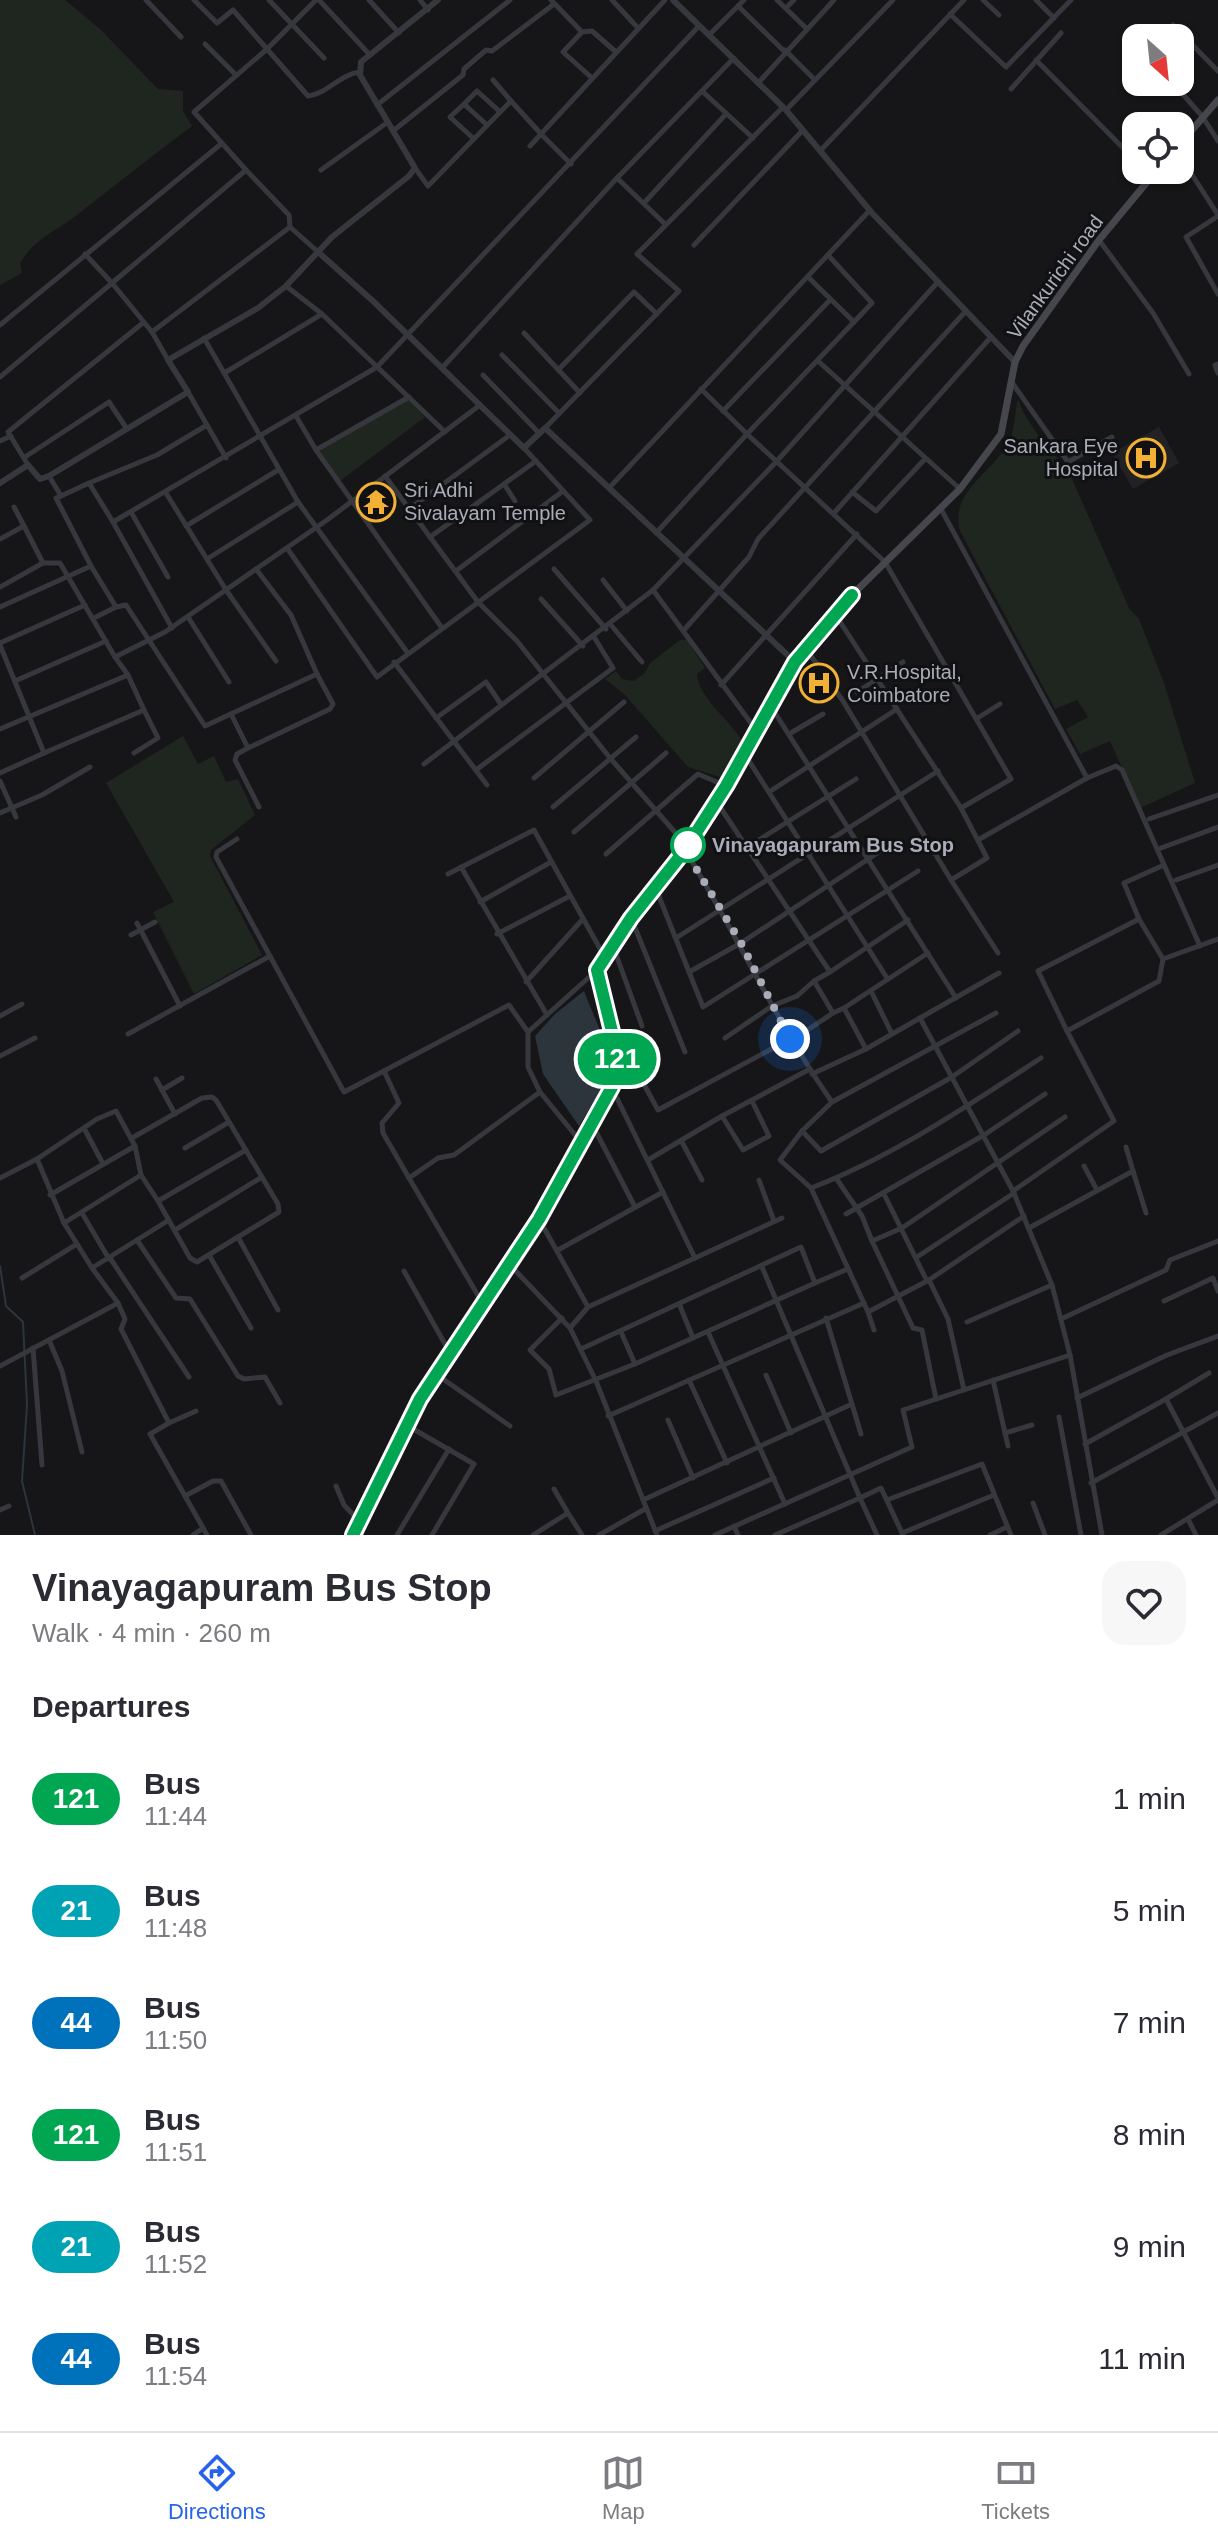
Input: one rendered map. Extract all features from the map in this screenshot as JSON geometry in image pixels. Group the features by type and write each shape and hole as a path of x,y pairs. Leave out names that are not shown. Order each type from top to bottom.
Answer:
{"main road":[{"path":"1194,126 1218,100"},
{"name":"Vilankurichi road","path":"597,970 631,918 686,848 726,786 795,662 852,595 960,489 1001,434 1015,362 1044,311 1142,184"},
{"path":"353,1535 436,1374 539,1219 612,1087 618,1063 597,970"}],"street":[{"path":"146,0 181,37"},
{"path":"194,0 217,23 233,10 308,96 315,95 345,76 361,72"},
{"path":"269,0 295,23 324,58"},
{"path":"287,548 377,677 590,520 480,405 290,227 289,215 194,112 267,49 317,0 370,56"},
{"path":"369,0 399,33"},
{"path":"420,0 428,10"},
{"path":"438,0 361,62 361,72 377,105 428,186 511,101"},
{"path":"377,105 510,0"},
{"path":"612,0 638,28"},
{"path":"530,146 665,0"},
{"path":"673,0 784,108 936,284 1015,362"},
{"path":"709,35 744,0"},
{"path":"777,0 806,28"},
{"path":"786,8 794,0"},
{"path":"759,82 784,50 834,0"},
{"path":"524,448 679,291 637,254 893,0"},
{"path":"820,151 964,0"},
{"path":"983,0 999,15"},
{"path":"1036,0 1054,18"},
{"path":"950,14 1006,67 1071,0"},
{"path":"393,131 463,75 464,69 483,53 492,51 552,2 582,32"},
{"path":"738,6 815,80"},
{"path":"113,522 377,367 699,26"},
{"path":"592,78 563,52 582,32 592,31 616,52"},
{"path":"1011,89 1061,33"},
{"path":"205,44 236,75"},
{"path":"1194,46 1218,71"},
{"path":"442,368 617,178 735,57"},
{"path":"1036,60 1122,147"},
{"path":"493,80 571,164"},
{"path":"474,139 450,117 477,91 499,111"},
{"path":"702,91 753,138"},
{"path":"1184,96 1218,141"},
{"path":"464,104 487,125"},
{"path":"644,203 725,115"},
{"path":"321,170 388,122"},
{"path":"694,245 803,130"},
{"path":"0,325 221,144"},
{"path":"168,360 258,308 286,286 317,251 415,168"},
{"path":"0,377 246,170"},
{"path":"617,178 665,224"},
{"path":"1194,178 1218,215 1186,237 1218,294"},
{"path":"608,489 870,210"},
{"path":"152,332 290,227"},
{"path":"1099,240 1153,313 1189,374"},
{"path":"85,254 152,332 226,458"},
{"path":"655,534 872,303 828,255"},
{"path":"808,277 854,322"},
{"path":"424,764 500,703 583,646 653,590 776,462 936,284"},
{"path":"286,286 322,314 445,432"},
{"path":"558,370 634,292 657,314"},
{"path":"723,411 830,300"},
{"path":"684,630 749,557 758,539 965,312"},
{"path":"226,372 322,314"},
{"path":"144,322 8,432 28,465 40,479 49,476 188,392"},
{"path":"524,333 580,393"},
{"path":"204,337 298,502 407,652"},
{"path":"834,513 991,337"},
{"path":"502,355 559,413"},
{"path":"818,361 960,489"},
{"path":"1218,364 1215,365 1218,373"},
{"path":"483,375 795,662"},
{"path":"1013,384 1068,462 1112,437"},
{"path":"701,389 885,562 1011,779 961,808"},
{"path":"316,450 409,397"},
{"path":"25,457 109,402 128,430"},
{"path":"115,657 188,617 351,502 480,405"},
{"path":"296,416 351,502 442,628"},
{"path":"116,607 56,498 157,455 207,425"},
{"path":"409,509 510,435"},
{"path":"0,441 11,436"},
{"path":"852,492 876,511 925,459"},
{"path":"430,537 536,461"},
{"path":"0,483 28,465"},
{"path":"186,526 278,470"},
{"path":"49,476 61,496"},
{"path":"385,476 478,602 517,641 686,848 741,943 790,1040 832,1102"},
{"path":"89,483 172,628"},
{"path":"504,484 515,501"},
{"path":"456,571 563,491"},
{"path":"166,493 226,590 276,661"},
{"path":"207,559 298,502"},
{"path":"14,507 43,563"},
{"path":"940,507 1087,778"},
{"path":"131,512 168,577"},
{"path":"0,539 24,526"},
{"path":"721,685 857,534"},
{"path":"0,587 43,563 60,563 128,675 158,738 134,753"},
{"path":"0,607 91,566"},
{"path":"256,569 291,615 333,704 330,709 237,754 235,760 259,807"},
{"path":"554,569 642,662"},
{"path":"603,580 627,611"},
{"path":"653,590 756,730"},
{"path":"541,599 583,646"},
{"path":"44,753 0,644 85,605"},
{"path":"94,618 126,605 202,724 317,674"},
{"path":"835,614 938,771 987,858 951,880"},
{"path":"188,617 229,682"},
{"path":"476,770 615,665 594,637"},
{"path":"15,681 106,641"},
{"path":"806,649 998,953"},
{"path":"394,662 487,785"},
{"path":"857,692 903,662"},
{"path":"0,729 128,675"},
{"path":"436,718 486,682 500,703"},
{"path":"534,778 624,702"},
{"path":"769,704 956,998"},
{"path":"976,719 1000,704"},
{"path":"769,792 897,709"},
{"path":"0,773 144,710"},
{"path":"231,714 248,748"},
{"path":"789,734 823,714"},
{"path":"553,807 636,737"},
{"path":"574,832 666,753"},
{"path":"744,753 887,978"},
{"path":"0,813 42,795 90,767"},
{"path":"978,840 1087,778 1110,767 1122,770 1200,946"},
{"path":"676,938 938,771"},
{"path":"606,854 698,774 726,786"},
{"path":"749,846 856,779"},
{"path":"0,781 16,817"},
{"path":"1149,819 1218,796"},
{"path":"716,801 749,846 830,972"},
{"path":"1161,848 1218,827"},
{"path":"448,874 531,830 604,957"},
{"path":"237,839 217,852 216,857 344,1092 509,1005 528,1032 528,1067 540,1092 580,1141"},
{"path":"689,972 741,943 894,842"},
{"path":"480,902 551,862"},
{"path":"1067,1031 1159,981 1163,959 1122,887 1164,865"},
{"path":"1176,880 1218,865"},
{"path":"461,867 497,934 547,1015"},
{"path":"655,889 703,1007 756,977 918,871"},
{"path":"497,934 570,896"},
{"path":"631,918 685,1052"},
{"path":"917,1257 1114,1121 1038,971 1139,919"},
{"path":"526,982 582,920"},
{"path":"725,1038 773,1007 797,996 814,981 908,920"},
{"path":"131,935 155,922"},
{"path":"137,923 180,1006"},
{"path":"1163,959 1218,939"},
{"path":"612,945 642,1026"},
{"path":"618,1063 635,1068 658,1110 790,1040 928,953"},
{"path":"128,1034 270,956"},
{"path":"528,1032 597,970"},
{"path":"648,1160 722,1116 811,1071 866,1049 999,973"},
{"path":"814,981 833,1013"},
{"path":"871,991 892,1034"},
{"path":"0,1016 22,1004"},
{"path":"844,1008 866,1049"},
{"path":"874,1330 811,1188 780,1160 802,1131 832,1102 996,1013"},
{"path":"920,1018 1013,1192 1052,1285 1070,1355 1102,1535"},
{"path":"802,1131 821,1151 952,1077 1018,1031"},
{"path":"0,1056 35,1038"},
{"path":"811,1188 836,1178 968,1106 1041,1058"},
{"path":"384,1071 399,1103 382,1127 483,1305"},
{"path":"162,1090 182,1078"},
{"path":"156,1079 175,1114"},
{"path":"612,1087 695,1258"},
{"path":"409,1178 438,1158 454,1155 540,1092"},
{"path":"846,1214 984,1135 1045,1094"},
{"path":"0,1178 116,1111 132,1138 141,1175 193,1261 209,1255 282,1211 212,1097 202,1098 132,1138"},
{"path":"722,1116 743,1150 768,1139 752,1101"},
{"path":"872,1241 902,1228 999,1165 1065,1117"},
{"path":"185,1148 229,1122"},
{"path":"591,1123 635,1207"},
{"path":"84,1128 102,1162"},
{"path":"682,1142 702,1180"},
{"path":"50,1195 102,1162 135,1146"},
{"path":"1126,1147 1146,1213"},
{"path":"158,1201 246,1150"},
{"path":"37,1159 64,1223 118,1303 125,1319 121,1329 169,1423"},
{"path":"1084,1166 1097,1190"},
{"path":"1029,1228 1133,1171"},
{"path":"64,1223 141,1175"},
{"path":"175,1230 262,1177"},
{"path":"836,1178 857,1209 913,1328 922,1330 936,1399"},
{"path":"759,1180 774,1221"},
{"path":"558,1250 663,1192"},
{"path":"884,1194 948,1319 964,1390"},
{"path":"82,1213 189,1377"},
{"path":"868,1312 928,1281 1024,1216"},
{"path":"570,1328 588,1307 782,1218"},
{"path":"539,1219 588,1307"},
{"path":"92,1268 169,1220"},
{"path":"238,1237 278,1310"},
{"path":"137,1240 176,1298 190,1299 238,1376 265,1377 280,1403"},
{"path":"1061,1319 1166,1270 1170,1260 1218,1241"},
{"path":"22,1278 77,1244"},
{"path":"581,1349 680,1306 801,1247 815,1283"},
{"path":"209,1255 251,1328"},
{"path":"510,1265 570,1328 596,1381 656,1533 774,1478"},
{"path":"762,1267 877,1535"},
{"path":"562,1318 530,1350 549,1369 556,1395 596,1381 848,1269"},
{"path":"404,1271 450,1353"},
{"path":"1164,1301 1213,1278 1218,1291"},
{"path":"967,1322 1052,1285"},
{"path":"0,1366 118,1303"},
{"path":"608,1416 864,1303"},
{"path":"680,1306 693,1338"},
{"path":"826,1318 861,1434"},
{"path":"621,1332 635,1364"},
{"path":"708,1332 785,1504"},
{"path":"1077,1398 1167,1355 1218,1336"},
{"path":"49,1340 62,1371 82,1452"},
{"path":"27,1351 42,1465"},
{"path":"715,1535 912,1447 903,1410 1070,1355"},
{"path":"1085,1444 1209,1373"},
{"path":"436,1374 510,1426"},
{"path":"766,1375 791,1433"},
{"path":"689,1380 727,1463"},
{"path":"993,1380 1008,1446"},
{"path":"1161,1535 1218,1499 1166,1399"},
{"path":"643,1500 852,1404"},
{"path":"196,1411 150,1434 207,1535"},
{"path":"1091,1483 1218,1413"},
{"path":"1059,1417 1081,1535"},
{"path":"668,1420 693,1478"},
{"path":"1005,1433 1032,1425"},
{"path":"408,1426 474,1464 432,1535"},
{"path":"397,1535 449,1449"},
{"path":"887,1500 982,1464 1011,1535"},
{"path":"185,1496 213,1481 221,1481 251,1535"},
{"path":"336,1486 344,1505 359,1521"},
{"path":"775,1535 881,1488 902,1534 994,1495"},
{"path":"554,1489 582,1535"},
{"path":"1033,1503 1045,1535"},
{"path":"0,1510 9,1506"},
{"path":"599,1535 645,1509"},
{"path":"533,1535 568,1513"},
{"path":"1188,1519 1196,1535"},
{"path":"734,1526 738,1535"},
{"path":"990,1535 1007,1527"},
{"path":"193,1535 203,1528"}],"shaded area":[{"path":"0,0 65,0 100,29 158,89 183,91 183,111 192,126 39,241 20,263 22,273 0,285"},
{"path":"407,399 425,417 340,481 320,451"},
{"path":"1018,399 1040,438 1069,472 1129,608 1139,619 1164,683 1195,783 1140,808 1110,741 1080,754 1066,729 1088,717 1077,700 1055,709 960,531 958,517 966,493 1009,442"},
{"name":"Sankara Eye Hospital","path":"1159,427 1179,463 1133,489 1112,453"},
{"path":"680,640 687,640 705,668 697,674 702,690 741,739 739,751 723,778 688,767 625,695 605,679 616,671 622,679 634,681 645,673 650,663"},
{"path":"183,736 198,764 214,756 226,782 238,779 255,815 211,850 210,856 262,955 194,994 153,912 174,902 106,783"},
{"path":"584,991 606,1046 608,1059 602,1086 579,1126 543,1074 535,1036 555,1014"}],"waterway":[{"path":"0,1266 6,1306 23,1322 27,1405 22,1481 35,1535"}],"bus line":[{"name":"121","path":"353,1535 420,1399 539,1219 612,1087 618,1063 617,1052 597,970 631,918 685,850 726,786 795,662 852,595"}],"place":[{"name":"Sankara Eye Hospital","path":"1146,458"},
{"name":"Sri Adhi Sivalayam Temple","path":"376,502"},
{"name":"V.R.Hospital, Coimbatore","path":"819,683"},
{"name":"Vinayagapuram Bus Stop","path":"688,845"}],"route":[{"path":"688,845 685,850 741,943 790,1039"}]}
